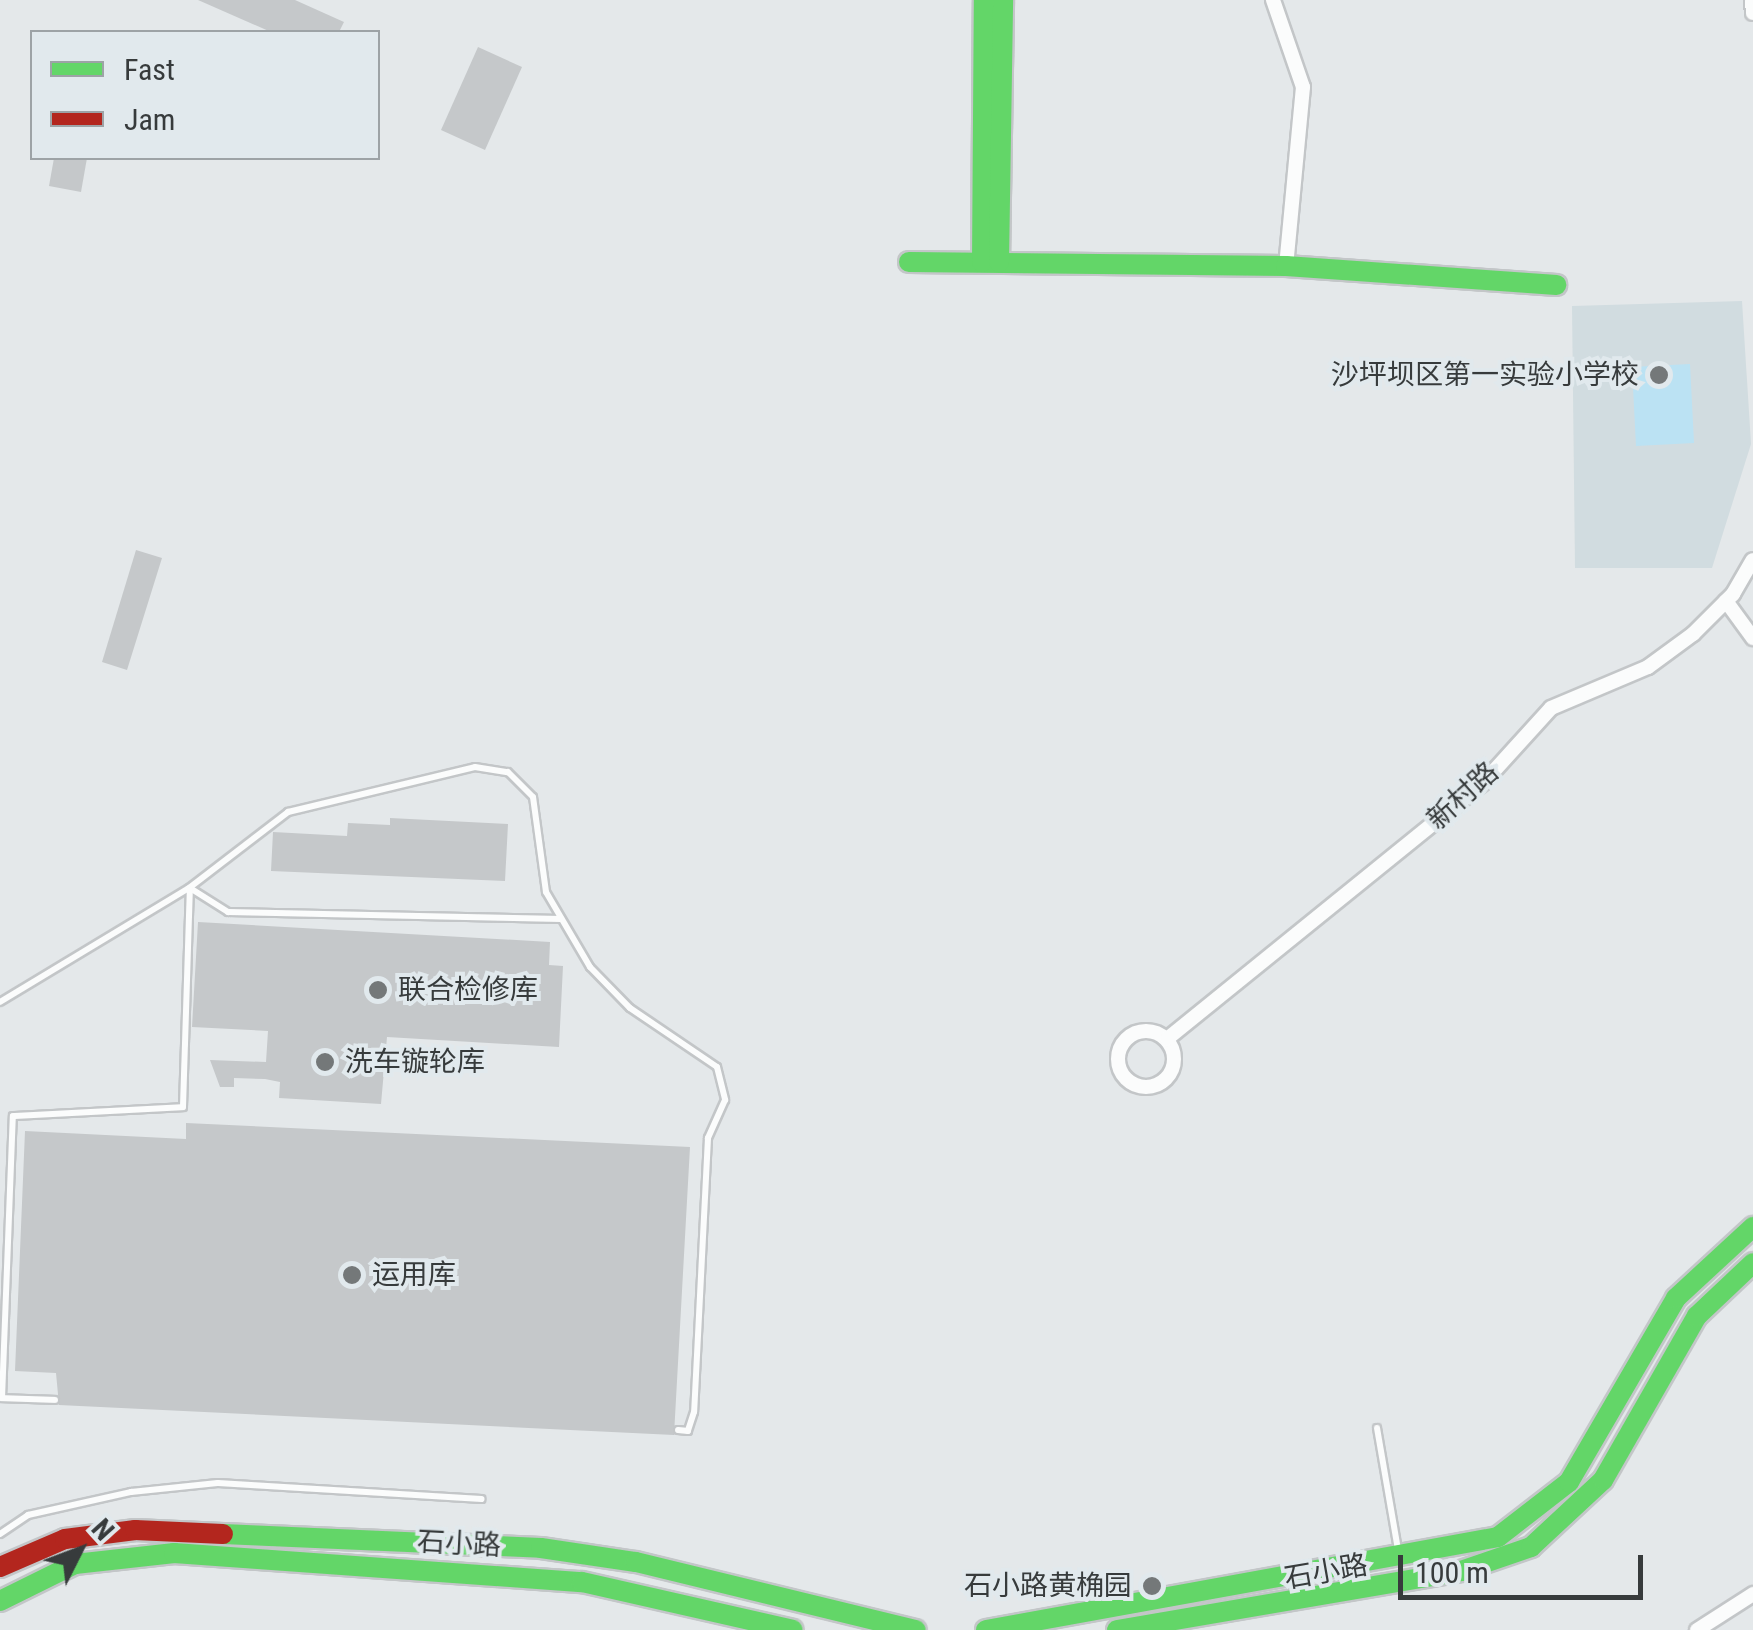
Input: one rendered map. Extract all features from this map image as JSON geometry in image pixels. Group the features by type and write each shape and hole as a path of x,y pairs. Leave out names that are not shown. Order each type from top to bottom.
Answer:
{"main road":[{"path":"984,0 990,262"},
{"path":"990,262 1002,0"},
{"path":"908,262 1286,266 1556,284"},
{"name":"石小路","path":"1117,1630 1402,1570 1498,1537 1554,1499 1582,1465 1676,1298 1753,1227"},
{"name":"石小路","path":"986,1630 1509,1558 1571,1517 1618,1458 1697,1316 1753,1263"},
{"name":"石小路","path":"0,1567 64,1539 135,1530 541,1548 636,1562 916,1630"},
{"name":"石小路","path":"0,1602 75,1564 174,1553 552,1578 793,1630"}],"street":[{"path":"1273,0 1302,87 1286,266"},
{"path":"1752,0 1753,13"},
{"name":"新村路","path":"1167,1040 1483,783 1550,708 1648,667 1726,602 1753,560"},
{"path":"1726,602 1753,638"},
{"path":"1151,1030 1167,1040 1174,1056 1165,1081 1138,1086 1122,1075 1117,1057 1125,1039 1151,1030"},
{"path":"1696,1630 1753,1594"}],"lane":[{"path":"0,1002 190,888 288,812 476,768 508,772 534,797 546,892 590,967 630,1008 717,1066 725,1100 708,1138 694,1412 688,1430 678,1430"},
{"path":"190,888 228,912 561,919"},
{"path":"55,1400 1,1398 13,1116 184,1107 190,888"},
{"path":"1377,1428 1402,1570"},
{"path":"0,1534 28,1515 132,1492 218,1483 482,1499"}],"shaded area":[{"name":"沙坪坝区第一实验小学校","path":"1742,301 1751,444 1712,568 1575,568 1572,306"},
{"path":"1690,364 1694,443 1636,446 1632,367"}],"building":[{"path":"198,0 295,0 344,22 340,30 266,30"},
{"path":"478,47 522,67 485,150 441,130"},
{"path":"54,160 87,160 81,192 49,186"},
{"path":"136,550 162,558 127,670 102,662"},
{"path":"390,818 508,824 505,881 271,871 273,832 347,836 348,823 390,825"},
{"name":"联合检修库","path":"198,922 550,942 549,965 563,966 559,1047 387,1037 381,1104 279,1098 280,1082 265,1079 234,1078 234,1087 220,1087 210,1060 266,1062 268,1031 192,1027"},
{"name":"运用库","path":"186,1123 690,1147 674,1435 59,1405 56,1373 15,1371 25,1131 186,1139"}],"traffic: fast":[{"path":"982,262 984,0"},
{"path":"999,262 1003,0"},
{"path":"909,262 1286,266 1556,285"},
{"path":"986,1630 1498,1537 1569,1482 1676,1298 1753,1227"},
{"path":"1117,1630 1461,1571 1531,1547 1603,1480 1697,1316 1753,1263"},
{"path":"223,1534 541,1548 636,1562 916,1630"},
{"path":"0,1601 75,1564 174,1553 582,1582 793,1630"}],"traffic: jam":[{"path":"0,1567 65,1539 135,1530 223,1534"}],"place":[{"name":"沙坪坝区第一实验小学校","path":"1659,375"},
{"name":"联合检修库","path":"378,990"},
{"name":"洗车镟轮库","path":"325,1062"},
{"name":"运用库","path":"352,1275"},
{"name":"石小路黄桷园","path":"1152,1586"}]}
